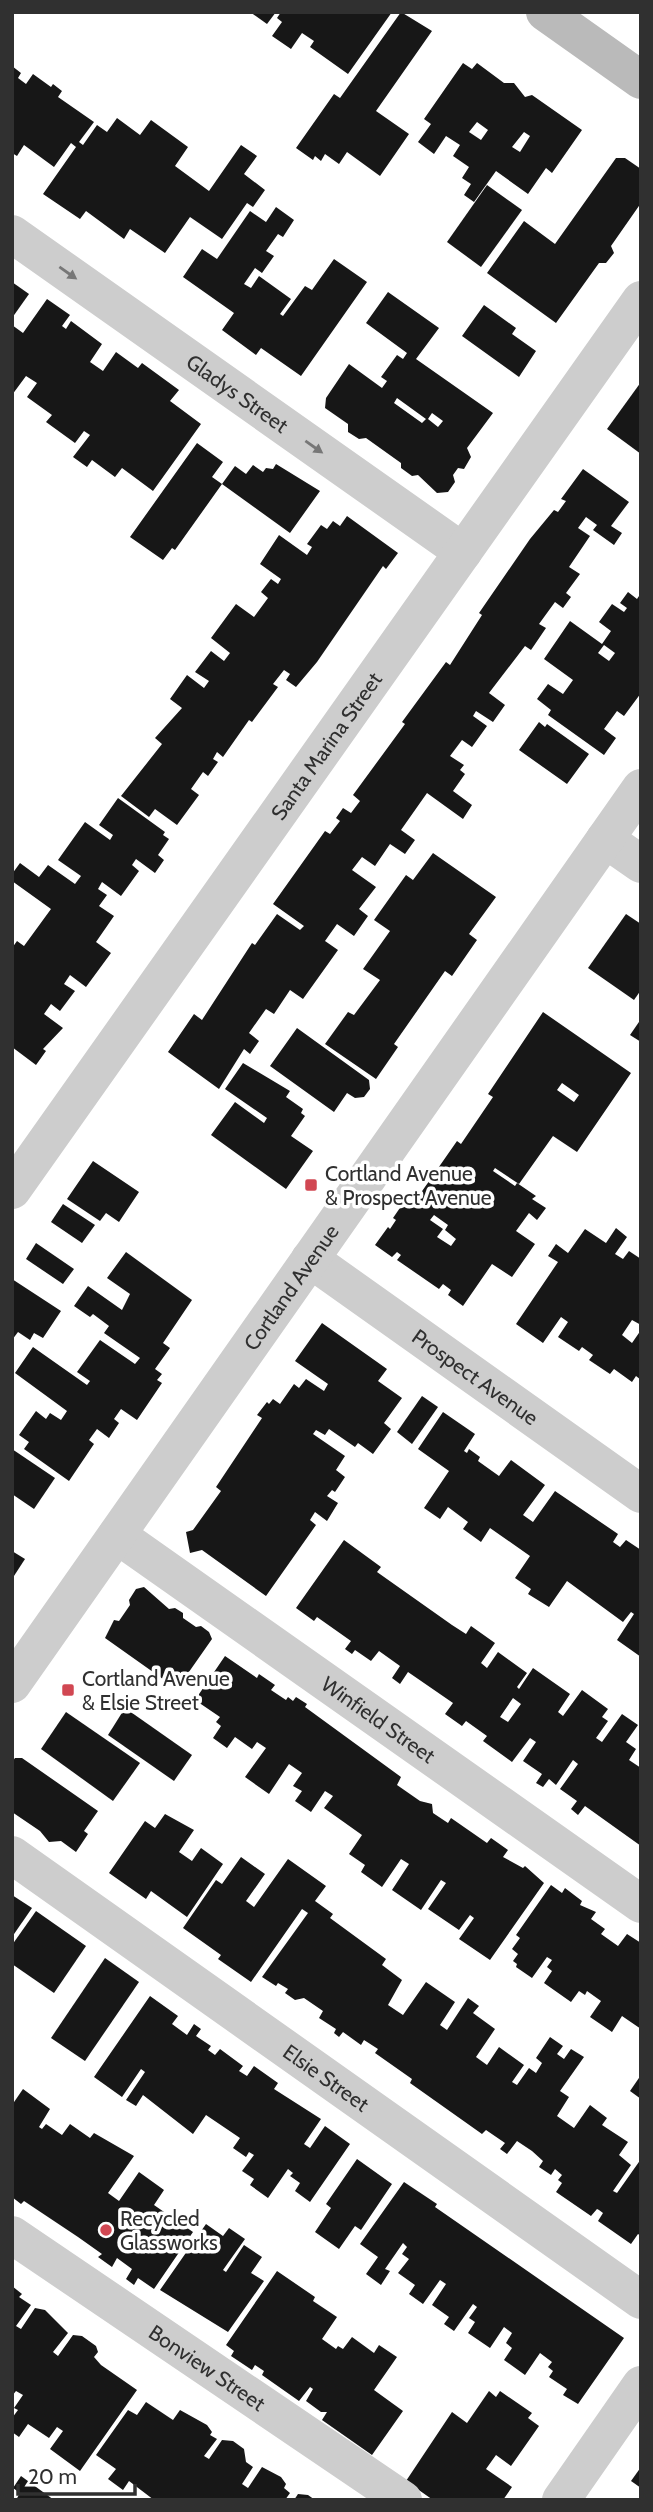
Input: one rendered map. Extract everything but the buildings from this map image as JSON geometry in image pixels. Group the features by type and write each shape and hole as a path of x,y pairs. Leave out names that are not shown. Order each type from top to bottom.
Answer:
{"main road":[{"path":"545,12 641,80"}],"street":[{"name":"Gladys Street","path":"12,234 463,552"},
{"name":"Santa Marina Street","path":"12,1190 641,300"},
{"name":"Cortland Avenue","path":"12,1684 641,788"},
{"path":"606,839 641,864"},
{"name":"Prospect Avenue","path":"310,1259 641,1494"},
{"name":"Winfield Street","path":"117,1535 641,1905"},
{"name":"Elsie Street","path":"12,1855 641,2300"},
{"name":"Bonview Street","path":"12,2235 403,2500"},
{"path":"561,2500 641,2385"}],"place":[{"name":"Cortland Avenue & Prospect Avenue","path":"311,1185"},
{"name":"Cortland Avenue & Elsie Street","path":"68,1690"},
{"name":"Recycled Glassworks","path":"106,2230"}]}
